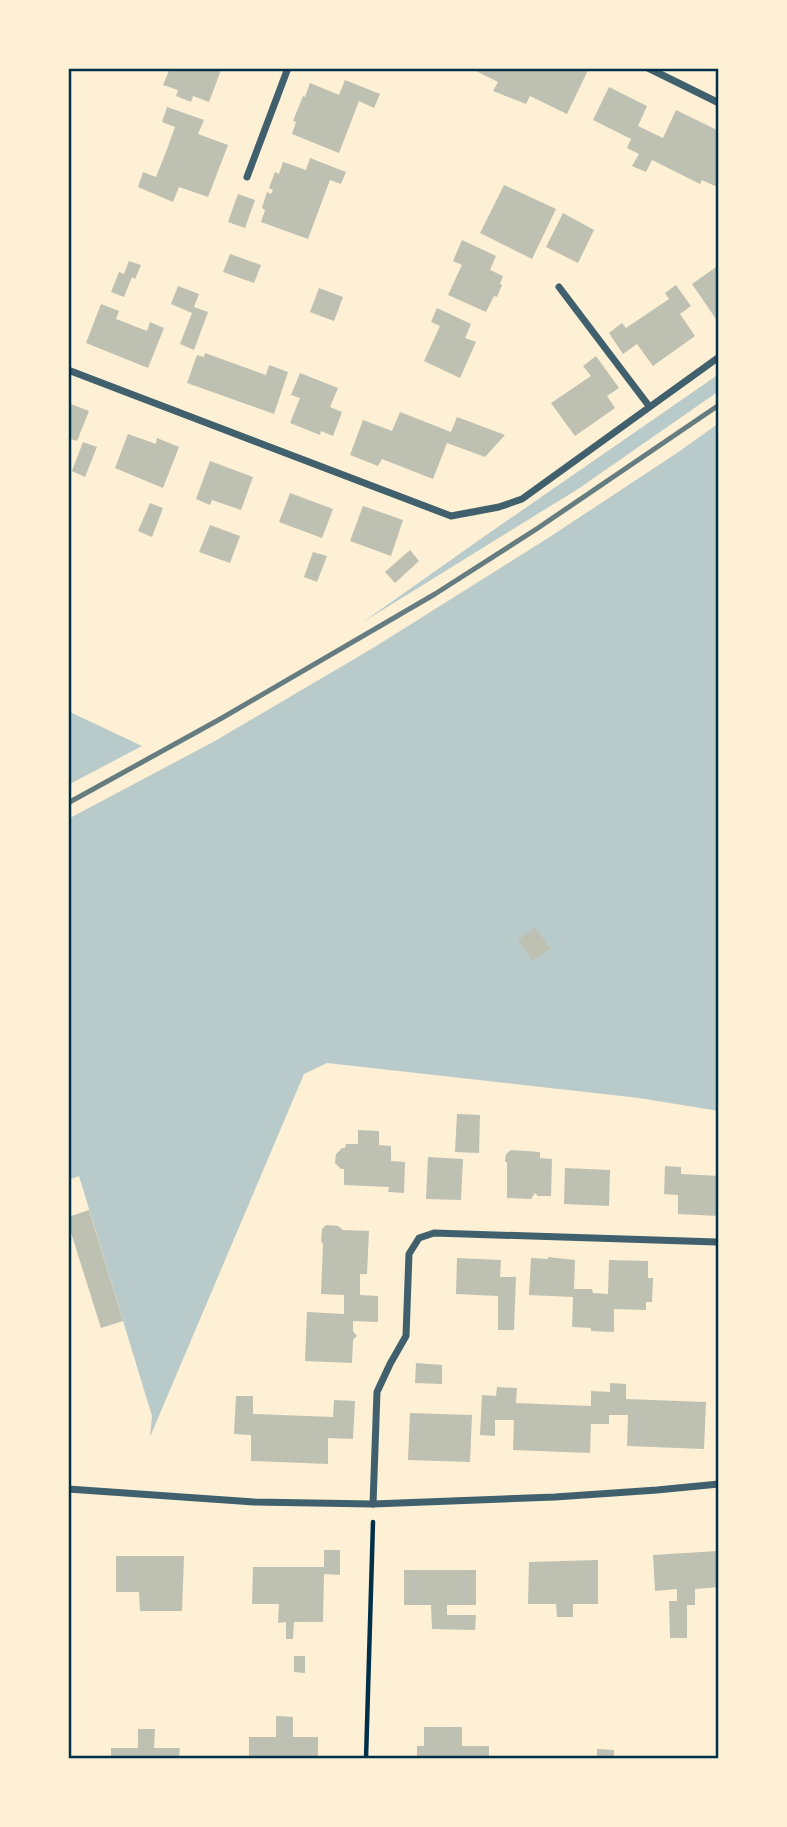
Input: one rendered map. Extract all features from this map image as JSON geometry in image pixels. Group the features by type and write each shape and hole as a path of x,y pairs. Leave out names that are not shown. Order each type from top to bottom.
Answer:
{"street":[{"path":"247,177 288,68"},
{"path":"648,68 719,103"},
{"path":"559,287 649,406"},
{"path":"68,370 450,516 499,507 522,499 719,357"},
{"path":"373,1504 377,1392 406,1336 409,1254 419,1238 433,1233 717,1242"},
{"path":"68,1489 254,1503 373,1504 555,1497 719,1484"}],"path":[{"path":"366,1759 373,1504"}],"shaded area":[{"path":"719,374 719,391 578,489 363,622 482,538"},
{"path":"719,423 719,1111 639,1098 327,1063 304,1074 150,1437 152,1416 79,1176 68,1180 68,819 215,741 373,648 545,540"},
{"path":"68,711 142,746 68,785"}],"building":[{"path":"170,68 221,70 209,102 193,96 191,102 176,96 178,90 163,85"},
{"path":"470,68 589,68 567,114 530,96 526,104 493,91 498,82"},
{"path":"345,80 380,94 374,108 359,101 339,153 292,134 296,122 293,121 310,83 339,95"},
{"path":"609,87 647,106 638,126 663,138 676,110 719,131 717,187 702,180 700,184 652,160 646,172 632,166 639,154 627,148 631,139 593,120"},
{"path":"167,107 204,120 198,134 228,145 208,197 179,187 173,202 138,187 143,172 156,177 166,152 175,127 162,122"},
{"path":"310,158 346,172 341,184 330,180 308,239 261,222 267,192 271,194 273,190 269,188 275,172 279,174 283,162 306,170"},
{"path":"504,185 556,209 532,259 480,233"},
{"path":"238,194 255,200 245,228 228,222"},
{"path":"563,213 594,230 578,263 546,247"},
{"path":"462,240 496,256 490,270 503,276 497,297 494,296 486,312 448,295 462,265 453,261"},
{"path":"230,254 261,265 254,283 223,272"},
{"path":"129,261 141,265 135,279 132,277 124,297 111,292 119,272 124,274"},
{"path":"719,265 719,317 716,319 692,284"},
{"path":"676,285 691,306 680,314 695,336 653,366 637,344 623,354 609,333 622,323 626,328 669,299 665,293"},
{"path":"178,286 199,294 194,307 208,312 194,350 180,344 192,313 171,304"},
{"path":"319,288 343,297 334,321 310,312"},
{"path":"101,304 119,311 116,319 147,331 150,322 164,328 148,368 86,343"},
{"path":"437,308 471,324 465,338 476,342 460,378 424,361 440,326 431,322"},
{"path":"205,353 266,375 269,365 288,372 274,414 187,383 197,355 204,357"},
{"path":"596,356 619,388 607,396 615,408 575,436 551,403 591,376 583,366"},
{"path":"300,373 338,388 330,407 342,412 333,436 321,431 320,435 290,423 300,398 291,395"},
{"path":"68,403 89,411 77,441 68,438"},
{"path":"400,412 451,432 457,417 505,435 485,457 447,443 433,479 382,459 378,466 350,455 363,420 392,431"},
{"path":"128,434 156,444 157,438 179,447 163,488 115,468"},
{"path":"83,442 97,447 85,477 72,471"},
{"path":"210,461 253,477 241,510 212,500 210,505 196,499"},
{"path":"290,493 333,509 322,538 279,522"},
{"path":"150,503 163,508 152,537 138,531"},
{"path":"363,506 403,520 391,556 350,541"},
{"path":"210,525 240,536 230,563 199,552"},
{"path":"410,550 419,561 395,583 385,572"},
{"path":"313,552 327,556 317,582 304,577"},
{"path":"536,928 550,949 532,961 518,940"},
{"path":"457,1114 480,1115 479,1153 455,1152"},
{"path":"358,1130 379,1131 379,1145 391,1146 391,1161 405,1162 404,1193 388,1192 389,1187 344,1185 344,1169 335,1163 336,1154 345,1148 346,1144 358,1144"},
{"path":"511,1150 540,1152 540,1158 552,1159 551,1196 538,1196 535,1193 531,1199 507,1198 505,1161 506,1154"},
{"path":"428,1157 463,1159 461,1200 426,1199"},
{"path":"665,1166 681,1167 681,1174 719,1176 719,1216 678,1214 678,1195 664,1194"},
{"path":"565,1168 610,1170 609,1206 564,1204"},
{"path":"89,1210 123,1321 101,1328 68,1223 68,1217"},
{"path":"326,1225 338,1226 343,1230 369,1231 367,1274 360,1274 360,1295 378,1296 378,1322 353,1321 353,1331 357,1336 353,1340 352,1363 305,1361 307,1312 344,1314 344,1295 321,1294 321,1241 322,1229"},
{"path":"457,1258 501,1260 500,1277 516,1277 514,1330 498,1330 498,1296 456,1294"},
{"path":"531,1258 575,1260 574,1289 592,1289 593,1293 608,1294 609,1260 648,1261 648,1278 653,1278 652,1302 646,1302 646,1310 614,1309 614,1332 572,1327 573,1297 529,1295"},
{"path":"416,1363 442,1365 442,1384 415,1383"},
{"path":"610,1383 626,1384 626,1399 706,1402 704,1449 627,1446 628,1415 609,1415 609,1424 591,1424 590,1453 513,1450 514,1420 495,1420 495,1436 480,1435 482,1395 496,1396 497,1387 517,1388 516,1403 591,1406 591,1391 610,1392"},
{"path":"236,1396 253,1396 253,1414 333,1417 334,1400 355,1401 353,1439 328,1438 328,1464 251,1461 251,1435 234,1434"},
{"path":"410,1413 472,1415 470,1462 408,1460"},
{"path":"324,1550 340,1550 340,1575 324,1574 323,1622 294,1622 293,1639 286,1639 286,1622 278,1623 279,1604 252,1604 253,1567 324,1567"},
{"path":"717,1551 719,1587 695,1589 695,1605 687,1605 687,1638 670,1638 669,1601 677,1601 677,1589 655,1591 653,1555"},
{"path":"116,1556 184,1556 182,1611 140,1611 139,1592 116,1592"},
{"path":"598,1560 598,1604 573,1604 573,1617 557,1617 556,1604 528,1604 529,1562"},
{"path":"404,1570 476,1570 476,1605 447,1605 447,1615 476,1615 475,1630 432,1629 431,1605 404,1605"},
{"path":"294,1656 305,1656 305,1673 294,1672"},
{"path":"276,1716 293,1717 293,1737 318,1737 318,1759 249,1759 249,1737 276,1737"},
{"path":"424,1727 462,1727 462,1746 489,1746 489,1759 417,1759 417,1746 424,1746"},
{"path":"138,1729 155,1729 154,1748 180,1748 179,1759 111,1759 111,1748 138,1748"},
{"path":"597,1749 614,1750 614,1759 597,1759"}],"railway":[{"path":"68,803 222,718 435,594 538,528 719,405"}]}
